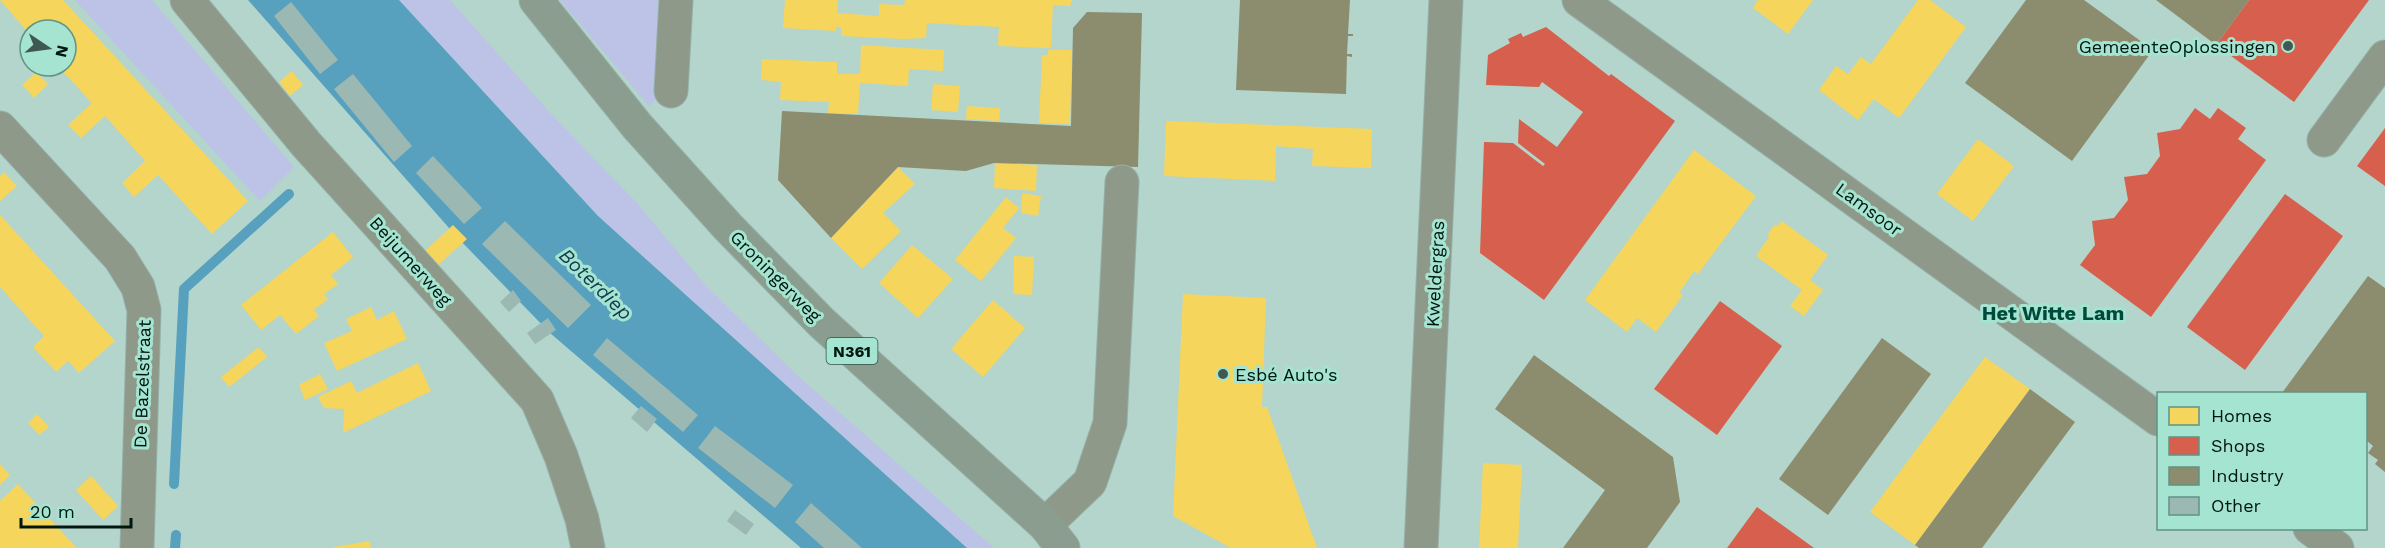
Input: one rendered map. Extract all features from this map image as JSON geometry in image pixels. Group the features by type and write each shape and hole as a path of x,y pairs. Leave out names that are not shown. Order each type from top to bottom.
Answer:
{"main road":[{"name":"Groningerweg","path":"536,0 637,126 728,227 822,323 1054,537 1089,548"}],"street":[{"name":"Beijumerweg","path":"188,0 306,144 537,400 561,456 582,519 588,548"},
{"path":"671,91 676,0"},
{"name":"Kweldergras","path":"1421,548 1446,0"},
{"name":"Lamsoor","path":"1579,0 2157,418"},
{"path":"2324,140 2385,57"},
{"name":"De Bazelstraat","path":"0,128 120,258 138,286 144,310 137,548"},
{"path":"1054,537 1090,482 1110,423 1122,182"},
{"path":"2313,530 2337,548"}],"shaded area":[{"path":"75,0 152,0 294,167 260,201"},
{"path":"399,0 450,0 553,116 636,202 707,287 798,376 994,548 967,548 598,216"},
{"path":"560,0 658,0 660,95 649,106"}],"water":[{"name":"Boterdiep","path":"248,0 399,0 598,216 967,548 801,548 550,333 457,237"}],"building: Homes":[{"path":"0,0 63,0 248,201 212,234 158,175 134,197 122,183 145,161 105,116 81,138 68,125 92,103 69,78 78,78 78,18 18,18 18,21"},
{"path":"785,0 838,0 837,13 879,16 879,4 904,5 905,0 1072,0 1070,6 1053,5 1051,47 1048,48 998,46 999,27 927,23 926,38 904,39 841,36 841,27 836,27 836,31 783,28"},
{"path":"1758,0 1813,0 1788,34 1753,8"},
{"path":"1918,0 1930,0 1966,27 1899,118 1874,99 1858,120 1819,90 1836,66 1848,74 1861,57 1871,64"},
{"path":"861,45 944,50 943,71 909,69 908,86 860,83 858,114 828,113 829,102 780,100 781,82 761,80 762,59 837,62 837,74 860,74"},
{"path":"1048,50 1072,50 1070,124 1039,123 1042,55 1048,55"},
{"path":"292,71 303,85 290,96 279,82"},
{"path":"30,78 42,78 48,84 34,98 22,85"},
{"path":"933,84 960,86 958,112 931,110"},
{"path":"967,106 1000,108 999,121 966,119"},
{"path":"1166,121 1372,129 1371,168 1312,166 1313,149 1276,146 1275,181 1164,176"},
{"path":"1978,139 2014,166 1973,221 1937,194"},
{"path":"1694,150 1756,196 1698,274 1694,271 1679,293 1683,295 1656,332 1637,318 1627,332 1585,300"},
{"path":"995,163 1037,165 1036,191 994,188"},
{"path":"898,167 915,184 883,213 901,231 862,269 831,238"},
{"path":"4,172 17,186 0,201 0,176"},
{"path":"1022,193 1041,196 1038,216 1021,213"},
{"path":"1006,197 1019,208 1003,228 1016,238 981,281 955,260"},
{"path":"0,215 115,341 79,373 68,361 56,372 33,347 44,336 0,287"},
{"path":"1782,221 1828,255 1810,280 1823,290 1804,316 1790,306 1802,290 1756,256 1774,225"},
{"path":"453,225 467,239 438,265 425,251"},
{"path":"333,232 353,257 331,275 338,284 324,294 328,299 314,310 319,316 296,334 280,315 261,330 241,305"},
{"path":"912,245 953,279 918,318 879,283"},
{"path":"1014,256 1034,257 1032,295 1013,294"},
{"path":"1183,294 1266,298 1262,407 1267,407 1317,548 1231,548 1173,516"},
{"path":"993,300 1025,328 983,377 951,349"},
{"path":"371,307 377,320 394,311 407,339 337,371 324,343 352,331 346,319"},
{"path":"259,347 267,357 229,387 221,377"},
{"path":"1985,357 2030,389 1915,545 1870,512"},
{"path":"418,363 431,391 343,433 344,409 324,408 318,397 351,381 357,393"},
{"path":"320,374 328,389 305,400 299,385"},
{"path":"37,414 49,427 39,435 28,423"},
{"path":"1483,463 1522,465 1518,548 1479,548"},
{"path":"0,464 10,475 0,485"},
{"path":"91,476 118,506 103,520 76,490"},
{"path":"18,484 77,548 0,548 0,501"},
{"path":"370,541 371,548 333,548 333,547"}],"building: Shops":[{"path":"2249,0 2369,0 2294,102 2216,45"},
{"path":"1546,27 1609,76 1611,74 1675,121 1544,300 1480,253 1484,142 1513,143 1543,166 1545,164 1518,143 1519,119 1557,147 1583,112 1542,82 1539,87 1486,85 1488,55 1510,43 1508,39 1521,33 1523,37"},
{"path":"2195,108 2210,119 2218,108 2246,128 2238,139 2266,160 2151,317 2080,265 2095,245 2092,221 2114,218 2128,200 2124,177 2147,174 2160,156 2157,133 2180,129"},
{"path":"2385,128 2385,186 2357,166"},
{"path":"2285,194 2343,236 2245,370 2187,327"},
{"path":"1720,301 1782,346 1717,435 1654,389"},
{"path":"1757,507 1814,548 1727,548"}],"building: Industry":[{"path":"1240,0 1350,0 1348,34 1353,34 1353,36 1348,36 1347,54 1352,54 1352,57 1347,56 1346,94 1236,90"},
{"path":"2026,0 2084,0 2153,50 2072,161 1965,83"},
{"path":"2156,0 2249,0 2216,45"},
{"path":"1087,12 1142,13 1138,167 994,163 966,171 898,167 831,238 778,180 782,111 1071,126 1073,28"},
{"path":"2368,276 2385,288 2385,472 2375,464 2378,460 2368,453 2373,446 2367,441 2367,392 2283,392"},
{"path":"1882,338 1931,374 1828,515 1779,479"},
{"path":"1534,355 1673,457 1680,502 1647,548 1563,548 1605,490 1495,409"},
{"path":"2030,389 2075,422 1982,548 1919,548 1915,545"}],"building: Other":[{"path":"291,2 338,60 320,74 274,16"},
{"path":"353,74 412,146 394,162 334,89"},
{"path":"433,156 482,208 464,224 416,173"},
{"path":"505,221 591,305 568,328 482,244"},
{"path":"513,290 521,301 509,312 500,302"},
{"path":"548,318 556,330 535,344 527,333"},
{"path":"607,338 698,415 683,432 593,355"},
{"path":"641,406 657,419 647,432 631,418"},
{"path":"715,426 793,485 775,508 698,448"},
{"path":"811,503 862,548 824,548 795,522"},
{"path":"735,510 754,524 746,535 727,521"}],"waterway":[{"path":"174,484 184,289 289,194"},
{"path":"175,548 176,535"}],"place":[{"name":"GemeenteOplossingen","path":"2288,46"},
{"name":"Esbé Auto's","path":"1223,374"}],"district":[{"name":"Het Witte Lam","path":"2053,313"}]}
